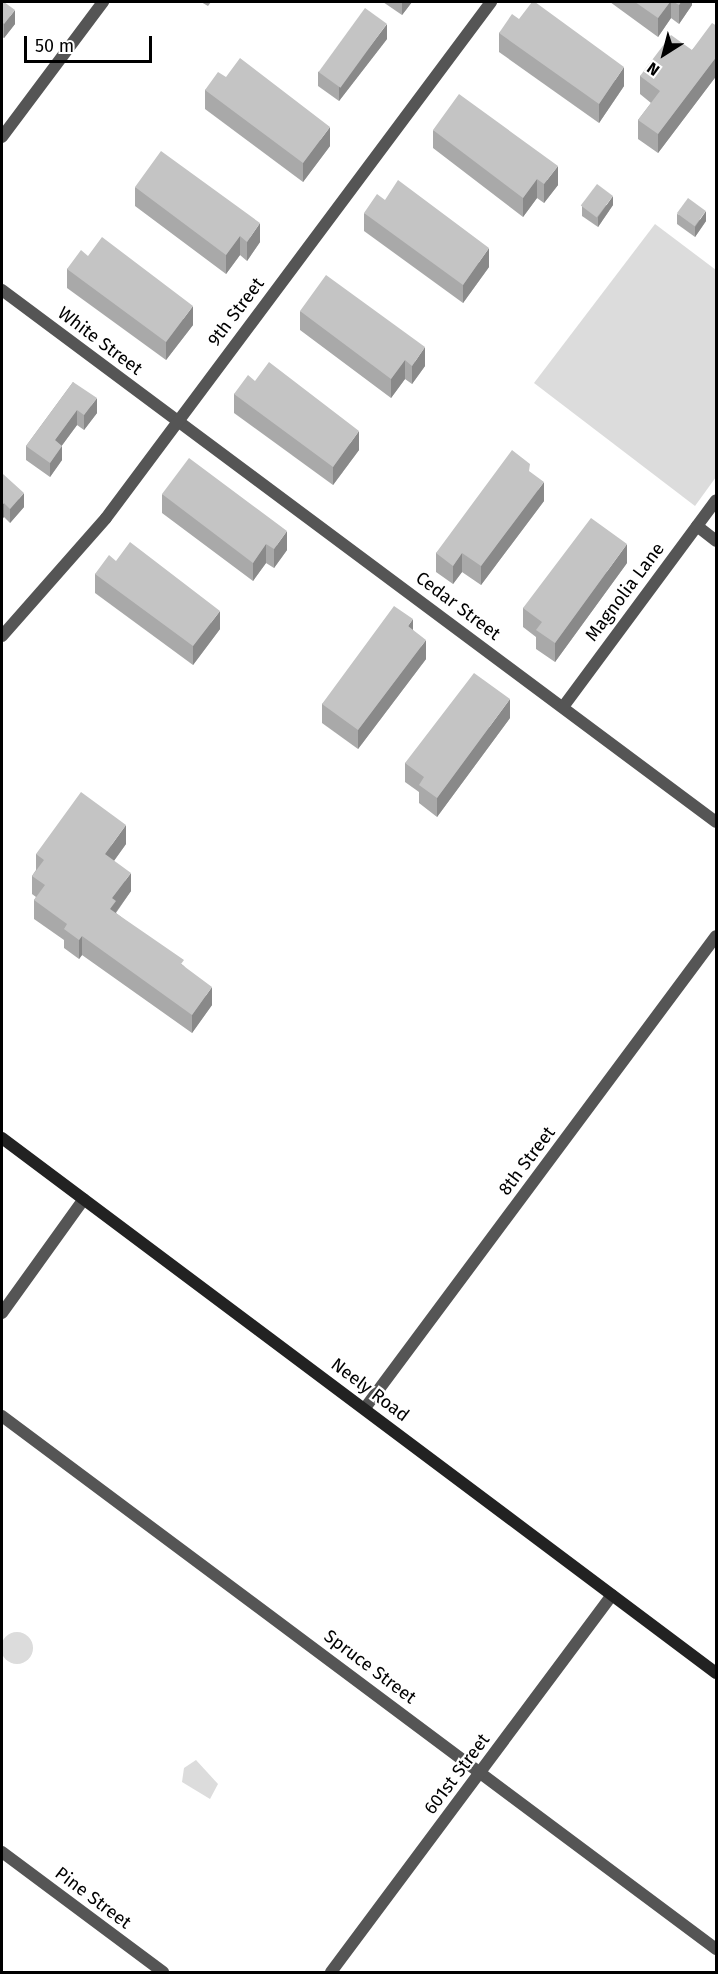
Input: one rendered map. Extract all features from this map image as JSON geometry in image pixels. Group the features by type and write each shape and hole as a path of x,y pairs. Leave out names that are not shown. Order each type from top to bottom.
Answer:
{"street":[{"path":"2,137 103,2"},
{"name":"9th Street","path":"2,636 106,518 491,2"},
{"name":"White Street","path":"2,290 177,420"},
{"name":"Cedar Street","path":"177,420 717,822"},
{"name":"Magnolia Lane","path":"563,707 717,500"},
{"path":"697,526 717,541"},
{"name":"8th Street","path":"365,1408 717,936"},
{"name":"Neely Road","path":"2,1138 717,1673"},
{"path":"2,1313 84,1199"},
{"name":"Spruce Street","path":"2,1416 717,1948"},
{"name":"601st Street","path":"331,1972 612,1595"},
{"name":"Pine Street","path":"2,1852 164,1972"}],"shaded area":[{"path":"655,224 716,270 716,477 695,506 534,383"},
{"path":"17,1632 28,1637 33,1648 28,1659 17,1664 6,1659 1,1648 6,1637"},
{"path":"196,1760 218,1784 210,1799 182,1782 184,1768"}],"building":[{"path":"2,2 15,10 4,24 2,22"},
{"path":"532,2 624,67 599,104 499,33 512,14 519,19"},
{"path":"635,2 670,2 658,18"},
{"path":"365,8 387,24 340,88 319,72"},
{"path":"712,23 717,26 717,56 658,134 638,120 660,91 640,76 671,35 692,50"},
{"path":"240,58 330,127 303,163 205,90 218,72 226,77"},
{"path":"459,94 558,166 544,184 537,179 523,198 433,130"},
{"path":"161,151 260,223 247,242 240,236 226,255 135,187"},
{"path":"398,180 489,248 463,285 364,213 377,194 385,200"},
{"path":"597,184 613,196 597,218 581,206"},
{"path":"688,198 706,211 695,226 677,213"},
{"path":"102,237 193,306 166,342 67,269 81,250 88,256"},
{"path":"326,275 425,347 412,366 405,360 391,379 300,311"},
{"path":"269,362 359,431 333,467 234,394 248,375 255,381"},
{"path":"73,382 97,398 84,415 77,410 55,440 62,446 50,463 26,446"},
{"path":"512,450 530,464 529,471 544,482 481,566 462,553 453,566 436,553"},
{"path":"189,458 287,531 274,549 266,544 253,563 162,494"},
{"path":"3,474 24,493 10,509 4,503 2,505"},
{"path":"591,518 627,544 555,643 536,630 542,622 523,608"},
{"path":"130,542 220,611 193,646 95,574 109,555 116,561"},
{"path":"394,606 413,619 408,626 426,640 358,730 322,704"},
{"path":"474,673 510,699 437,798 419,785 424,777 405,763"},
{"path":"81,792 126,825 105,854 131,873 112,898 116,901 110,909 184,960 181,964 212,987 192,1015 82,936 79,940 64,929 67,924 34,900 45,885 32,876 44,860 36,854"}]}
